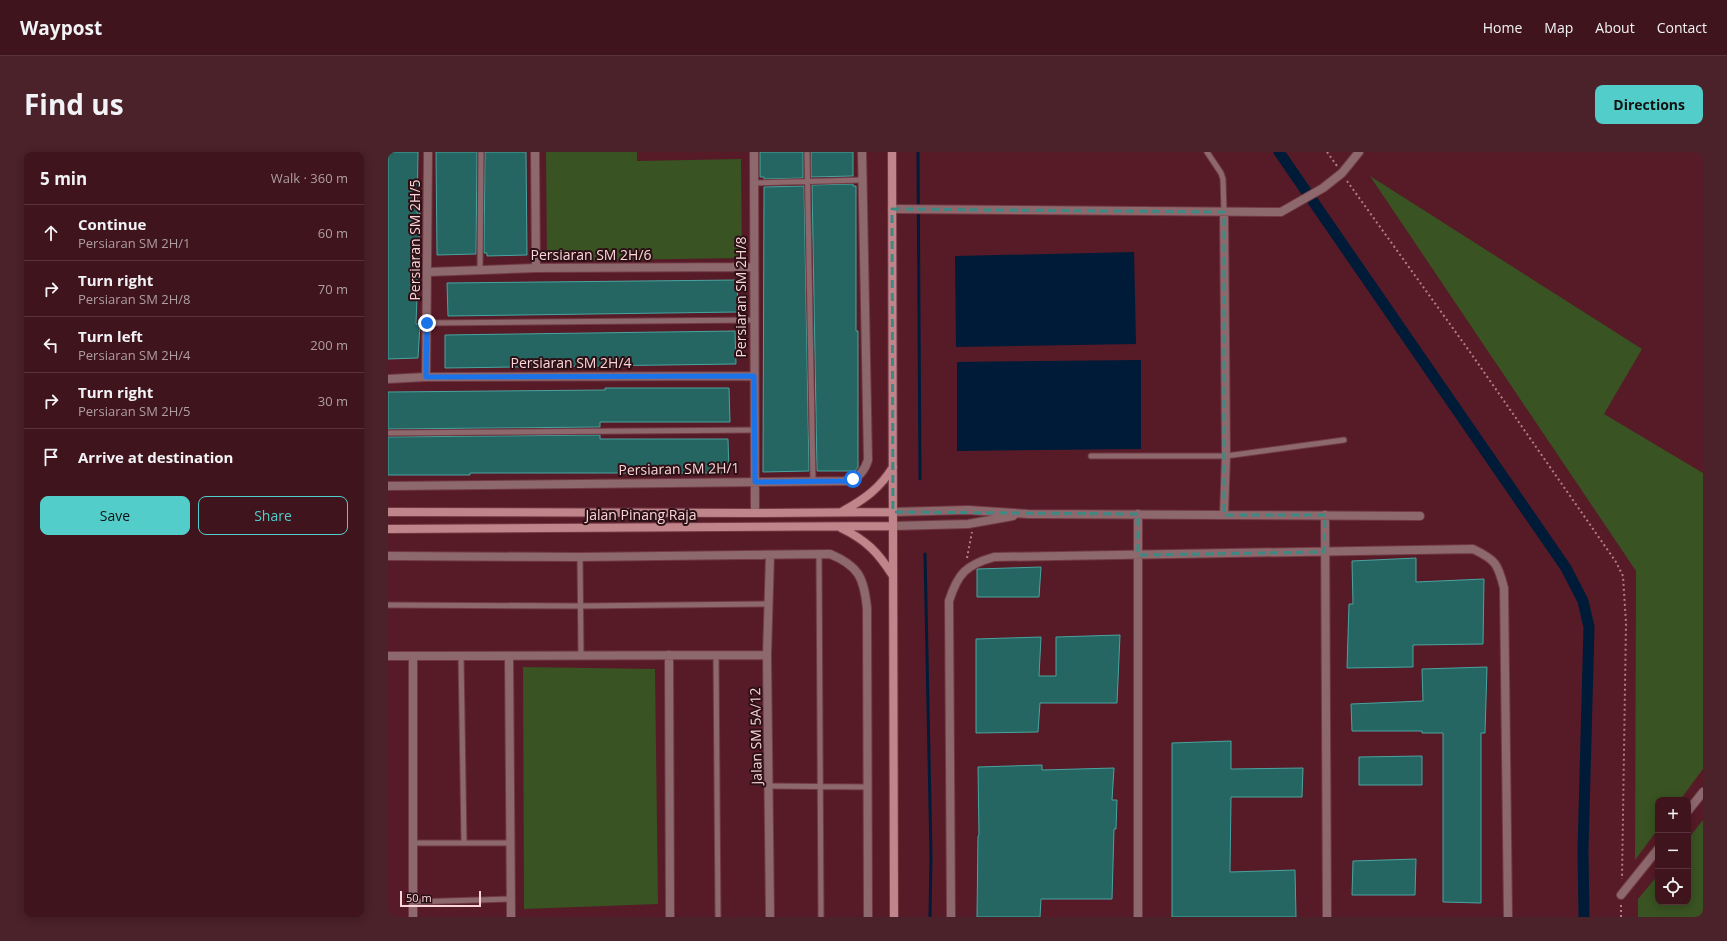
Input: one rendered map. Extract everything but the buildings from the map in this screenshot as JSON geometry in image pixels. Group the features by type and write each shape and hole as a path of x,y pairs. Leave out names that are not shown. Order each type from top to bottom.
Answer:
{"main road":[{"path":"892,152 894,917"},
{"path":"841,512 859,502 874,491 884,481 893,466"},
{"path":"388,512 893,512"},
{"name":"Jalan Pinang Raja","path":"388,529 893,526"},
{"path":"839,527 860,537 874,549 893,576"}],"street":[{"name":"Persiaran SM 2H/5","path":"426,377 428,152"},
{"path":"535,152 536,268"},
{"name":"Persiaran SM 2H/8","path":"754,152 755,513"},
{"name":"Persiaran SM 2H/1","path":"388,486 848,481 853,479 866,467 868,460 862,152"},
{"path":"892,209 1281,212 1323,188 1342,174 1359,152"},
{"path":"1224,212 1226,456 1224,515"},
{"name":"Persiaran SM 2H/6","path":"428,272 536,268 754,267"},
{"name":"Persiaran SM 2H/4","path":"388,379 426,377 754,376"},
{"path":"893,512 968,510 1028,514 1420,516"},
{"path":"893,526 973,523 1028,514"},
{"path":"1138,514 1138,917"},
{"path":"1325,515 1327,917"},
{"path":"951,917 949,601 955,583 965,569 980,561 994,557 1473,549 1488,556 1500,569 1504,588 1508,917"},
{"name":"Jalan SM 5A/12","path":"770,554 767,655 770,917"},
{"path":"388,556 580,557 830,554 847,561 859,575 865,590 867,608 868,917"},
{"path":"668,655 670,917"},
{"path":"388,656 767,655"},
{"path":"413,656 413,917"},
{"path":"509,656 511,917"},
{"path":"1691,807 1703,792"},
{"path":"1621,895 1655,853"}],"lane":[{"path":"480,270 481,152"},
{"path":"807,152 813,481"},
{"path":"1207,152 1221,173 1223,179 1224,212"},
{"path":"754,183 862,180"},
{"path":"427,323 754,320"},
{"path":"388,433 755,430"},
{"path":"1091,456 1226,456 1344,440"},
{"path":"819,554 821,917"},
{"path":"580,557 581,655"},
{"path":"388,605 580,606 769,604"},
{"path":"716,655 718,917"},
{"path":"461,656 464,843"},
{"path":"769,786 867,787"},
{"path":"414,843 511,843"},
{"path":"413,902 511,899"}],"path":[{"path":"1327,152 1470,352 1616,562 1623,576 1626,624 1622,879"},
{"path":"965,569 973,523"},
{"path":"1621,895 1621,917"}],"highlighted area":[{"path":"892,209 1224,212 1224,515 1325,515 1324,552 1138,555 1138,514 893,512"}],"green space":[{"path":"546,152 637,152 637,161 741,159 742,258 547,261"},
{"path":"1370,176 1642,349 1604,414 1703,473 1703,769 1682,797 1655,797 1655,833 1635,860 1636,571"},
{"path":"523,667 655,669 658,904 524,909"},
{"path":"1703,820 1703,917 1638,917 1638,899 1655,879 1655,905 1691,905 1691,835"}],"water":[{"path":"1134,252 1136,344 956,347 955,256"},
{"path":"1141,360 1141,449 957,451 957,362"}],"waterway":[{"path":"918,152 920,479"},
{"path":"1279,152 1566,568 1583,601 1589,627 1583,850 1584,917"},
{"path":"925,554 931,857 930,917"}],"route":[{"path":"427,323 426,377 754,376 755,482 848,481 853,479"}]}
